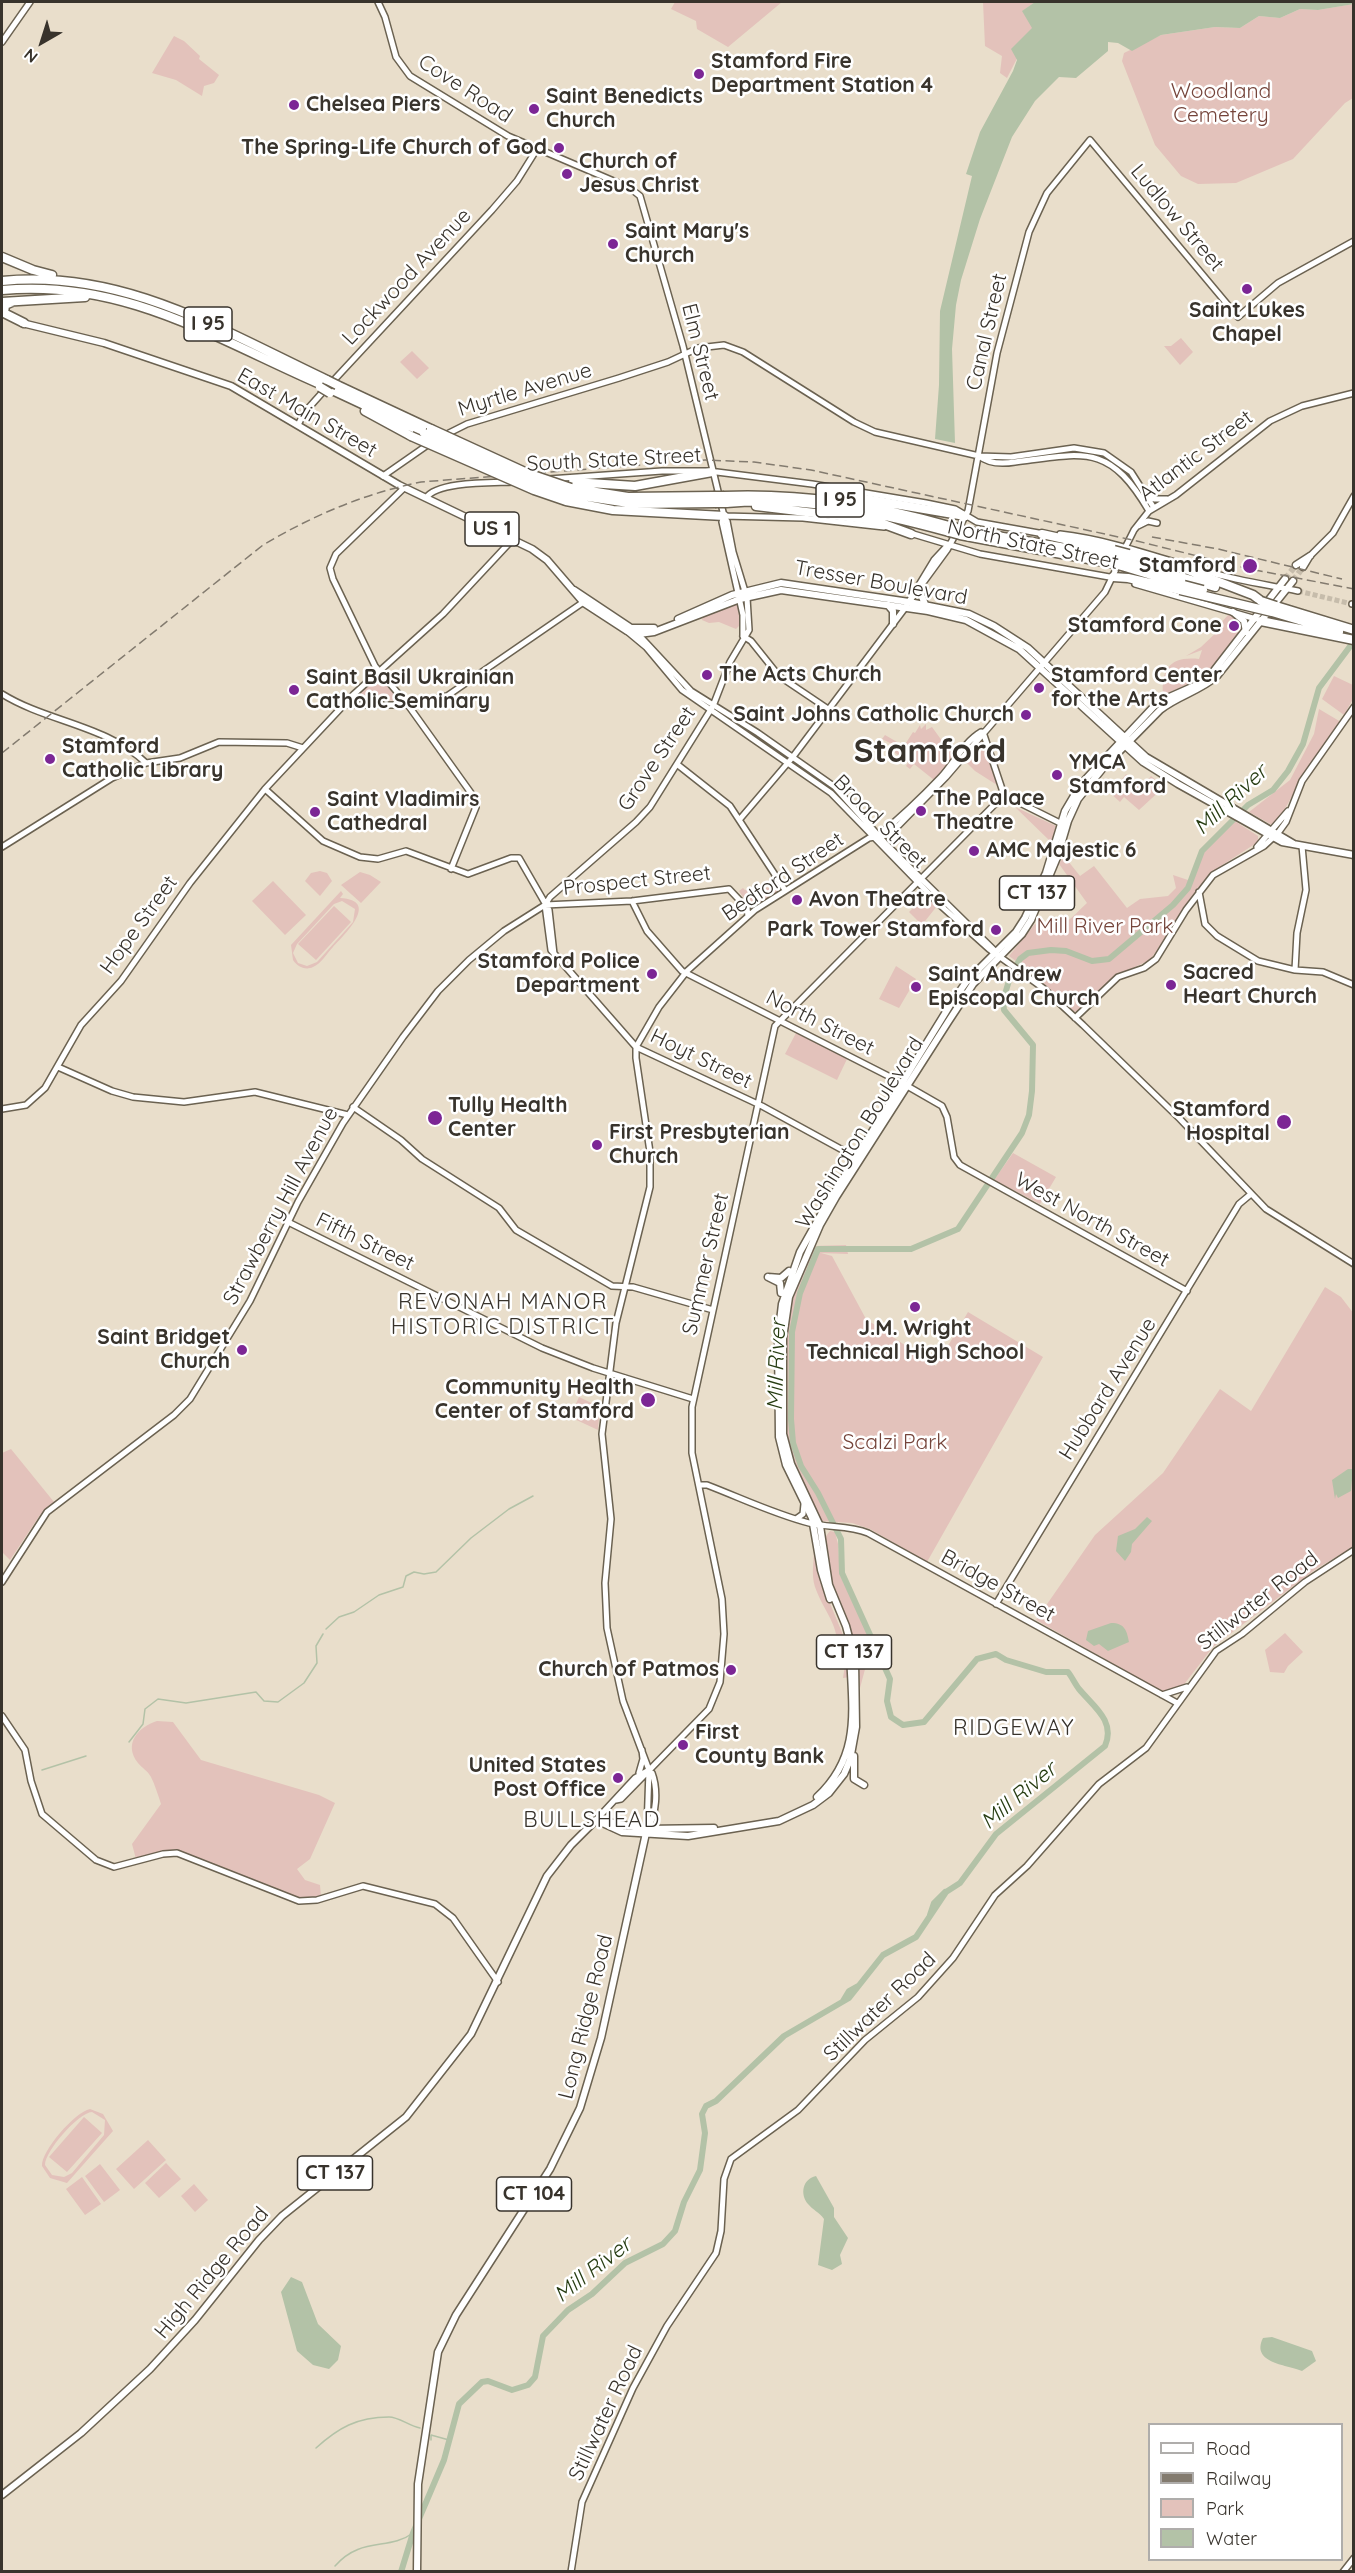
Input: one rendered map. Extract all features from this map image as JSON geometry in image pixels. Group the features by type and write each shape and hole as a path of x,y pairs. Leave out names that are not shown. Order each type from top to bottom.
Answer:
{"highway":[{"path":"2,257 33,270 84,282"},
{"name":"I 95","path":"2,281 38,279 84,282 119,289 163,303 323,384"},
{"name":"I 95","path":"2,290 71,290 138,304 323,384"},
{"path":"2,302 80,296 138,304"},
{"path":"24,323 6,314 4,307 8,303 29,300"},
{"path":"323,384 387,416 411,436 534,490 570,491 635,486 712,472"},
{"name":"I 95","path":"333,389 387,416 535,472 570,491"},
{"name":"I 95","path":"427,431 522,478 570,491 628,497 714,500 785,495 866,504 962,533 1127,557 1187,582"},
{"path":"570,491 613,510 724,518"},
{"path":"785,495 861,497 965,516"},
{"path":"725,499 873,520 912,534"},
{"name":"I 95","path":"725,499 844,507 951,530"},
{"path":"1042,534 1112,556 1127,557 1187,582 1274,609 1353,638"},
{"path":"1113,577 1187,582 1253,595 1274,609"},
{"path":"1258,620 1333,630 1353,630"}],"main road":[{"path":"2,42 30,2"},
{"name":"Cove Road","path":"378,2 398,62 410,76 508,136 623,185 640,196"},
{"name":"Ludlow Street","path":"1090,140 1238,317 1278,284 1353,241"},
{"name":"Canal Street","path":"948,545 965,516 979,456 997,353 1027,239 1048,192 1090,140"},
{"name":"Lockwood Avenue","path":"298,425 304,413 321,394 506,194 537,149"},
{"name":"Elm Street","path":"640,196 685,354 724,518"},
{"name":"East Main Street","path":"2,317 105,343 222,382 404,488 513,539 543,556 585,601 629,630 639,634 654,632 742,595"},
{"name":"Myrtle Avenue","path":"383,476 460,427 619,378 698,348 715,345 737,348 863,427 979,456"},
{"name":"Atlantic Street","path":"876,836 904,815 942,776 972,738 983,731 1105,592 1127,557 1136,526 1151,510 1170,499 1278,416 1302,406 1353,393"},
{"path":"979,456 1006,458 1074,448 1093,450 1123,465 1146,494 1151,510"},
{"path":"979,456 986,460 1005,463 1076,454 1098,459 1128,478 1151,510"},
{"name":"South State Street","path":"426,498 432,490 441,488 662,471 712,472 869,493 949,507 981,523 1042,534 1078,537 1127,557 1298,591"},
{"path":"404,488 336,554 330,568 351,617 379,671 408,705 476,800 476,807 451,869"},
{"path":"1146,494 1154,498 1170,499"},
{"path":"1300,566 1333,533 1353,496"},
{"name":"North State Street","path":"724,518 815,519 879,526 986,555 1113,577 1258,620"},
{"name":"Grove Street","path":"545,905 564,885 643,815 678,765 712,708 743,636 749,630 750,624 742,595 728,558 722,522 724,518"},
{"path":"1136,526 1148,521 1157,523"},
{"name":"Hope Street","path":"2,1109 17,1108 33,1100 45,1088 84,1022 121,981 190,883 265,789 379,671 443,614 513,539"},
{"path":"740,819 790,760 919,590 948,545"},
{"path":"907,605 934,560 948,545"},
{"name":"Washington Boulevard","path":"1124,741 1171,700 1199,689 1217,676 1285,579"},
{"name":"Washington Boulevard","path":"838,1779 847,1757 852,1723 850,1653 842,1624 825,1588 816,1525 786,1465 778,1437 778,1338 782,1304 800,1252 946,1020 967,981 998,954 1025,918 1046,873 1076,791 1158,702 1206,681 1246,632 1293,581"},
{"name":"Tresser Boulevard","path":"742,595 782,583 942,613 976,624 1013,644 1042,664"},
{"name":"Tresser Boulevard","path":"742,595 781,590 888,604 926,605 958,611 984,621 1021,642 1124,741 1247,822 1273,834"},
{"path":"919,590 926,605"},
{"name":"US 1","path":"629,630 652,629 742,595"},
{"path":"345,705 408,705 447,696 585,601"},
{"path":"888,604 893,611 893,624"},
{"path":"1233,612 1244,621 1246,632"},
{"name":"Broad Street","path":"629,630 648,649 677,686 790,760 831,793 919,880 993,946 998,954 1075,1018 1180,1119 1251,1194 1284,1223 1353,1264"},
{"name":"Broad Street","path":"639,634 680,682 712,708"},
{"path":"743,636 751,641 779,676 828,709"},
{"path":"2,694 31,710 98,732 146,763"},
{"path":"1075,1018 1118,977 1144,968 1156,959 1199,892 1216,872 1254,850 1286,822 1290,808 1311,766 1339,730 1353,707"},
{"path":"983,731 1004,795 1064,825"},
{"path":"2,847 112,778 146,763 180,758 219,742 287,743 303,748"},
{"path":"678,765 720,795 740,819 785,890"},
{"path":"265,789 318,837 330,845 369,859 406,851 451,869 472,873 511,858 519,858 545,905"},
{"name":"Summer Street","path":"649,1770 709,1709 717,1695 722,1671 722,1599 691,1437 693,1400 772,1035 778,1020 1004,795"},
{"name":"Tresser Boulevard","path":"1231,810 1244,813 1273,834"},
{"name":"US 1","path":"1273,834 1299,845 1353,855"},
{"name":"Bedford Street","path":"636,1047 668,993 685,973 748,916 785,890 876,836"},
{"path":"1295,970 1297,933 1306,890 1299,845"},
{"name":"Prospect Street","path":"545,905 632,901 705,891 732,890 747,908"},
{"path":"1199,892 1204,924 1236,948 1258,961 1295,970 1323,972 1353,985"},
{"name":"North Street","path":"632,901 650,935 685,973 905,1084 942,1106 947,1117 955,1159 981,1177"},
{"name":"Hoyt Street","path":"545,905 547,932 554,954 636,1047 757,1104 858,1159"},
{"name":"Strawberry Hill Avenue","path":"2,1582 42,1518 190,1400 250,1301 288,1222 353,1107 438,991 490,941 545,905"},
{"path":"747,908 754,911"},
{"path":"747,908 748,916"},
{"path":"636,1047 650,1152 650,1185 624,1287 602,1428 611,1519 605,1583 606,1616 612,1658 623,1701 646,1755 649,1770"},
{"path":"58,1067 112,1091 133,1097 184,1102 255,1092 348,1114"},
{"path":"353,1107 401,1140 422,1159 500,1208 516,1230 612,1286 624,1287 712,1310"},
{"name":"West North Street","path":"981,1177 1187,1291"},
{"name":"Hubbard Avenue","path":"996,1604 1239,1204 1251,1194"},
{"name":"Fifth Street","path":"288,1222 526,1341 609,1373 693,1400"},
{"name":"Washington Boulevard","path":"818,1225 794,1281 785,1316 782,1412 783,1434 791,1464 816,1525 829,1585 846,1626 855,1660 856,1727 853,1749 838,1779"},
{"path":"778,1338 776,1321 782,1287 768,1277 786,1276 800,1252"},
{"name":"Bridge Street","path":"699,1485 707,1485 816,1525 846,1527 868,1533 1177,1703"},
{"path":"796,1519 804,1511 802,1497"},
{"name":"Stillwater Road","path":"571,2571 580,2508 597,2468 657,2344 716,2253 721,2231 724,2179 731,2159 790,2117 865,2040 918,1997 953,1958 995,1895 1027,1866 1099,1784 1146,1748 1188,1686 1216,1651 1242,1634 1305,1581 1353,1550"},
{"path":"1162,1695 1188,1686"},
{"path":"2,1716 25,1750 31,1781 44,1817 103,1865 118,1867 163,1854 177,1853 299,1901 317,1900 352,1888 366,1886 432,1903 450,1915 498,1982"},
{"name":"High Ridge Road","path":"2,2495 81,2433 142,2377 195,2320 259,2240 282,2216 406,2117 471,2034 547,1876 562,1856 616,1800 642,1767 641,1745"},
{"path":"853,1749 854,1784 864,1785"},
{"path":"646,1755 657,1756 667,1750"},
{"name":"High Ridge Road","path":"635,1778 649,1770"},
{"name":"High Ridge Road","path":"616,1800 621,1799 649,1770"},
{"name":"Long Ridge Road","path":"417,2571 421,2462 438,2352 456,2315 550,2169 580,2108 601,2038 647,1832 649,1770"},
{"name":"CT 137","path":"596,1820 622,1832 708,1829 789,1815 811,1803 838,1779"},
{"path":"1343,2571 1353,2558"}],"green space":[{"path":"675,2 782,2 728,47 697,29 696,21 671,9"},
{"path":"983,2 1035,2 1023,11 1033,27 1007,78 1000,73 1002,56 985,46"},
{"name":"Woodland Cemetery","path":"1353,4 1353,98 1345,103 1293,159 1236,183 1198,184 1181,176 1155,145 1122,61 1124,53 1161,35 1215,27 1240,28 1259,16 1280,18 1300,9 1318,10"},
{"path":"174,36 184,41 200,56 199,59 219,75 214,83 204,86 202,96 176,80 152,73"},
{"path":"1181,338 1193,352 1180,365 1164,346 1171,346"},
{"path":"412,351 429,368 417,379 400,362"},
{"path":"734,603 738,605 740,625 736,629 719,622 709,623 702,620 703,616"},
{"path":"1229,614 1239,616 1245,630 1204,677 1163,695 1164,678 1170,666 1181,660 1199,659 1202,650 1186,656 1201,647 1221,628 1219,625"},
{"path":"1334,676 1353,685 1353,699 1344,715 1322,699"},
{"path":"379,677 398,698 398,701 359,698 359,694"},
{"path":"1319,709 1341,722 1310,764 1282,814 1272,825 1249,812 1290,780 1314,734"},
{"path":"926,724 926,730 932,727 945,745 952,742 955,752 950,764 934,780 914,764 910,769 906,766 908,763 893,751 894,745 882,739 885,735 904,746 920,725 921,729"},
{"path":"982,739 997,785 975,771 964,760"},
{"path":"1126,774 1138,785 1141,782 1144,785 1151,776 1164,787 1139,810 1124,797 1120,802 1108,791 1113,785 1116,787"},
{"path":"1015,807 1056,826 1052,841 1051,842"},
{"name":"Mill River Park","path":"1233,820 1258,836 1258,842 1210,873 1150,960 1115,976 1077,1012 1009,956 1035,924 1050,928 1063,924 1087,903 1059,864 1064,856 1080,876 1094,866 1127,908 1140,899 1168,896 1176,888 1173,875 1191,881 1202,851"},
{"path":"320,871 327,873 332,881 320,896 305,881 311,873"},
{"path":"360,872 381,882 361,903 341,885"},
{"path":"273,881 306,915 285,935 252,901"},
{"path":"776,883 780,891 754,907 748,905 739,891 743,888 745,890 774,887"},
{"path":"341,891 343,894 340,898 352,900 358,905 359,911 351,927 316,966 307,968 297,964 293,960 291,945","holes":["342,901 355,909 353,922 317,962 307,966 298,963 293,953 297,944 334,904"]},
{"path":"926,895 937,906 922,925 909,912"},
{"path":"334,906 351,922 316,960 298,944"},
{"path":"896,966 916,979 899,1008 879,999"},
{"path":"796,1033 847,1059 837,1080 785,1054"},
{"path":"1013,1153 1056,1177 1040,1204 994,1180"},
{"name":"Scalzi Park","path":"846,1245 848,1254 821,1253 832,1256 866,1319 936,1366 968,1312 1043,1357 927,1562 870,1529 852,1523 822,1521 793,1465 786,1442 786,1325 794,1287 813,1246"},
{"path":"1325,1287 1341,1297 1354,1314 1353,1547 1316,1569 1213,1647 1182,1687 1163,1692 1036,1620 1095,1535 1163,1473 1220,1389 1251,1411"},
{"path":"579,1397 600,1407 598,1430 570,1417"},
{"path":"11,1449 54,1502 40,1515 10,1560 2,1552 2,1453"},
{"path":"830,1531 835,1532 838,1544 840,1575 880,1661 868,1658 860,1688 858,1664 827,1568 826,1536"},
{"path":"814,1549 824,1589 846,1642 850,1677 843,1678 845,1665 836,1662 835,1630 814,1582"},
{"path":"1285,1633 1303,1652 1284,1673 1270,1672 1265,1650"},
{"path":"157,1721 173,1722 201,1760 319,1795 335,1803 310,1859 297,1869 305,1880 320,1885 321,1896 306,1899 294,1896 179,1851 155,1853 136,1859 132,1844 161,1804 151,1777 134,1756 132,1743 144,1727"},
{"path":"90,2109 103,2114 113,2131 67,2183 50,2178 42,2166 47,2151 68,2124","holes":["92,2112 105,2120 104,2135 72,2173 64,2177 52,2175 45,2165 46,2159 56,2142 71,2126"]},
{"path":"84,2117 102,2133 67,2172 49,2157"},
{"path":"148,2140 166,2160 134,2189 116,2169"},
{"path":"166,2163 181,2179 159,2198 145,2183"},
{"path":"100,2164 120,2190 104,2202 85,2176"},
{"path":"82,2177 101,2204 85,2215 66,2189"},
{"path":"194,2184 208,2200 195,2212 181,2196"}],"water":[{"path":"1035,2 1353,2 1354,4 1318,10 1300,9 1280,18 1259,16 1240,28 1215,27 1161,35 1132,51 1118,43 1108,42 1108,51 1076,78 1059,77 1035,101 1012,137 980,219 961,280 952,349 955,443 935,439 939,385 940,311 972,176 966,174 980,132 1017,60 1011,49 1032,28 1022,11"},
{"path":"1348,1469 1353,1469 1351,1491 1338,1498 1336,1494 1335,1499 1332,1480"},
{"path":"1147,1517 1152,1521 1132,1544 1131,1552 1125,1561 1116,1551 1118,1536 1135,1529"},
{"path":"1111,1623 1119,1624 1124,1628 1129,1642 1108,1651 1099,1644 1094,1646 1086,1640 1088,1631"},
{"path":"816,2176 834,2208 834,2217 848,2238 840,2255 842,2264 832,2270 818,2265 824,2219 808,2204 803,2192 808,2180"},
{"path":"291,2277 302,2282 318,2324 341,2346 338,2360 329,2369 313,2365 297,2351 281,2292"},
{"path":"1272,2337 1312,2351 1316,2361 1302,2371 1273,2362 1266,2358 1260,2347 1263,2338"}],"waterway":[{"name":"Mill River","path":"401,2572 413,2533 444,2460 459,2404 482,2382 488,2381 512,2390 528,2385 535,2377 543,2336 568,2310 592,2294 625,2263 663,2244 675,2231 684,2202 700,2170 705,2133 702,2114 706,2106 716,2101 784,2036 849,1998 883,1955 916,1937 946,1892 960,1883 996,1834 1105,1746 1108,1737 1105,1721 1068,1672 1046,1672 1006,1660 996,1654 977,1659 924,1722 903,1725 891,1717 887,1701 890,1679 842,1573 841,1539 818,1493 801,1466 793,1443 792,1332 800,1293 818,1249 911,1249 958,1229 1022,1133 1029,1115 1033,1045 1004,1010 1003,1001 1010,977 1020,959 1028,953 1051,950 1066,951 1092,961 1109,959 1173,905 1188,888 1202,851 1248,805 1273,790 1288,771 1303,744 1319,688 1354,641"},
{"path":"326,1629 339,1617 354,1612 379,1595 403,1587 406,1576 414,1572 424,1574 436,1572 471,1538 509,1509 533,1496"},
{"path":"129,1742 143,1724 145,1709 158,1699 186,1703 256,1692 264,1701 278,1702 304,1683 317,1663 316,1646 323,1634"},
{"path":"42,1770 86,1756"},
{"name":"Mill River","path":"930,1915 934,1903 945,1892"},
{"name":"Mill River","path":"843,2001 849,1991 858,1986"},
{"path":"316,2448 340,2429 367,2419 393,2417 420,2428"},
{"path":"431,2440 431,2435 449,2440"},
{"path":"335,2566 355,2551 394,2542 413,2533"}],"tunnel":[{"path":"1285,579 1296,565"},
{"path":"1293,581 1303,567"},
{"path":"1298,591 1352,604"}],"railway":[{"path":"2,753 263,545 301,524 359,499 421,482 705,460 754,462 811,470 1137,541 1250,569 1354,589"},
{"path":"1152,537 1218,549 1342,579"}],"place":[{"name":"Stamford Fire Department Station 4","path":"699,74"},
{"name":"Chelsea Piers","path":"294,105"},
{"name":"Saint Benedicts Church","path":"534,109"},
{"name":"The Spring-Life Church of God","path":"559,148"},
{"name":"Church of Jesus Christ","path":"567,174"},
{"name":"Saint Mary's Church","path":"613,244"},
{"name":"Saint Lukes Chapel","path":"1247,289"},
{"name":"Stamford","path":"1250,566"},
{"name":"Stamford Cone","path":"1234,626"},
{"name":"The Acts Church","path":"707,675"},
{"name":"Stamford Center for the Arts","path":"1039,688"},
{"name":"Saint Basil Ukrainian Catholic Seminary","path":"294,690"},
{"name":"Saint Johns Catholic Church","path":"1026,715"},
{"name":"Stamford Catholic Library","path":"50,759"},
{"name":"YMCA Stamford","path":"1057,775"},
{"name":"The Palace Theatre","path":"921,811"},
{"name":"Saint Vladimirs Cathedral","path":"315,812"},
{"name":"AMC Majestic 6","path":"974,851"},
{"name":"Avon Theatre","path":"797,900"},
{"name":"Park Tower Stamford","path":"996,930"},
{"name":"Stamford Police Department","path":"652,974"},
{"name":"Sacred Heart Church","path":"1171,985"},
{"name":"Saint Andrew Episcopal Church","path":"916,987"},
{"name":"Tully Health Center","path":"435,1118"},
{"name":"Stamford Hospital","path":"1284,1122"},
{"name":"First Presbyterian Church","path":"597,1145"},
{"name":"J.M. Wright Technical High School","path":"915,1307"},
{"name":"Saint Bridget Church","path":"242,1350"},
{"name":"Community Health Center of Stamford","path":"648,1400"},
{"name":"Church of Patmos","path":"731,1670"},
{"name":"First County Bank","path":"683,1745"},
{"name":"United States Post Office","path":"618,1778"}],"district":[{"name":"Stamford","path":"930,752"},
{"name":"REVONAH MANOR HISTORIC DISTRICT","path":"503,1314"},
{"name":"RIDGEWAY","path":"1014,1728"},
{"name":"BULLSHEAD","path":"592,1820"}]}
